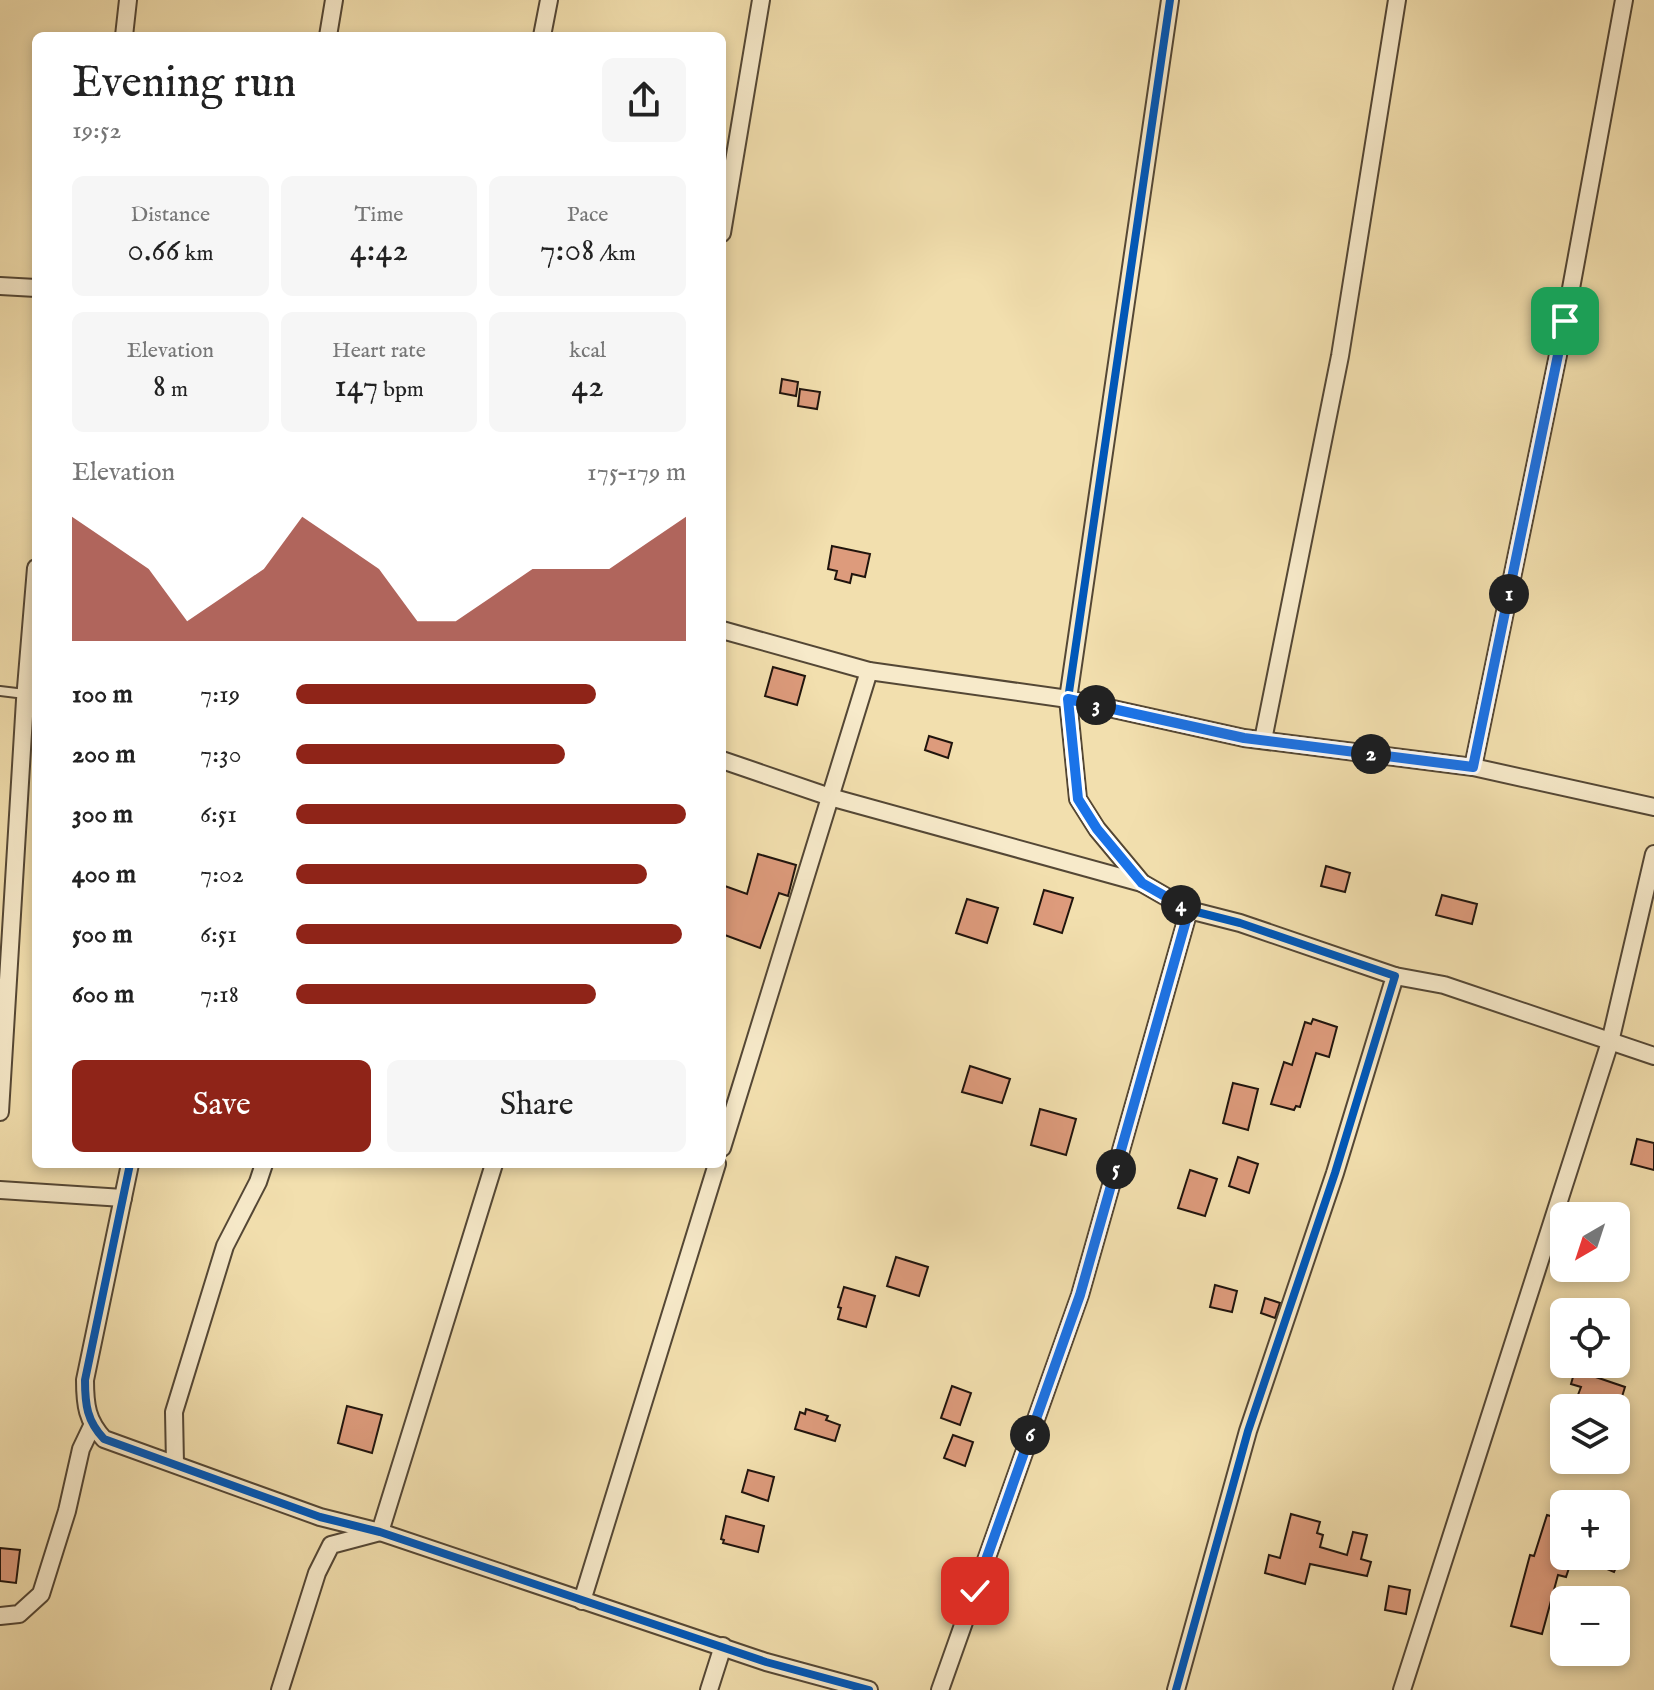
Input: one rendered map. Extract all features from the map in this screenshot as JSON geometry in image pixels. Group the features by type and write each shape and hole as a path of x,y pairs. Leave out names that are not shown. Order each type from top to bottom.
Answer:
{"street":[{"path":"124,32 128,0"},
{"path":"329,32 334,0"},
{"path":"543,32 549,0"},
{"path":"726,209 761,0"},
{"path":"1142,883 1097,829 1078,799 1068,699 1170,0"},
{"path":"1263,740 1343,341 1397,0"},
{"path":"1473,767 1565,321 1624,0"},
{"path":"0,286 32,288"},
{"path":"0,1112 32,618"},
{"path":"726,631 869,671 1068,699 1263,740 1473,767 1654,807"},
{"path":"726,1135 869,671"},
{"path":"726,761 830,797 1142,883 1189,910 1314,947 1395,976 1444,985 1654,1056"},
{"path":"1402,1690 1610,1042 1654,854"},
{"path":"940,1690 1080,1295 1189,910"},
{"path":"1176,1690 1248,1431 1335,1173 1395,976"},
{"path":"129,1168 85,1380 86,1408 92,1426 104,1439 320,1517 380,1532 766,1662 869,1690"},
{"path":"175,1464 174,1412 225,1246 263,1168"},
{"path":"380,1532 493,1168"},
{"path":"582,1601 716,1168"},
{"path":"0,1190 123,1198"},
{"path":"0,1616 19,1614 41,1594 67,1511 78,1460 92,1426"},
{"path":"280,1690 317,1573 331,1545 380,1532"},
{"path":"709,1690 723,1646"}],"lane":[{"path":"0,691 26,694"}],"building":[{"path":"782,379 798,382 796,396 780,393"},
{"path":"800,389 820,392 817,409 798,406"},
{"path":"832,546 870,554 865,577 852,574 850,583 835,579 837,571 828,569"},
{"path":"773,667 805,676 797,705 765,696"},
{"path":"929,736 952,743 948,758 925,750"},
{"path":"758,854 796,865 788,896 779,893 760,948 726,935 726,886 747,894"},
{"path":"1326,866 1350,873 1345,892 1321,886"},
{"path":"1044,890 1073,898 1062,933 1034,924"},
{"path":"1442,895 1477,904 1472,924 1436,915"},
{"path":"967,899 998,908 987,943 956,933"},
{"path":"1313,1019 1337,1027 1329,1057 1316,1053 1300,1107 1296,1106 1294,1110 1271,1104 1284,1062 1292,1065 1305,1022 1311,1024"},
{"path":"970,1066 1010,1079 1002,1103 962,1092"},
{"path":"1233,1083 1258,1089 1248,1130 1223,1123"},
{"path":"1040,1109 1076,1119 1066,1155 1031,1145"},
{"path":"1637,1139 1654,1143 1654,1170 1631,1164"},
{"path":"1238,1157 1258,1164 1249,1193 1229,1186"},
{"path":"1190,1170 1217,1179 1205,1216 1178,1208"},
{"path":"896,1257 928,1267 919,1296 887,1286"},
{"path":"1215,1285 1237,1291 1232,1312 1210,1307"},
{"path":"844,1287 875,1296 866,1327 838,1319"},
{"path":"1265,1298 1280,1303 1275,1318 1261,1313"},
{"path":"1573,1378 1599,1378 1625,1387 1623,1394 1578,1394 1581,1387 1571,1384"},
{"path":"952,1386 971,1393 960,1425 941,1418"},
{"path":"347,1406 382,1415 372,1453 338,1443"},
{"path":"806,1409 828,1416 826,1420 840,1425 835,1441 795,1429 800,1412 805,1414"},
{"path":"953,1435 973,1442 965,1466 944,1458"},
{"path":"748,1470 774,1477 768,1501 742,1492"},
{"path":"1291,1514 1320,1522 1317,1533 1323,1535 1320,1547 1347,1555 1353,1532 1367,1535 1361,1559 1371,1562 1367,1576 1310,1564 1305,1584 1265,1573 1269,1555 1280,1558"},
{"path":"1547,1515 1550,1516 1550,1570 1568,1570 1566,1577 1558,1575 1555,1586 1550,1586 1550,1604 1542,1634 1511,1626 1530,1555 1534,1556"},
{"path":"726,1516 764,1526 758,1552 723,1543 721,1539"},
{"path":"0,1548 20,1550 16,1583 0,1581"},
{"path":"1389,1586 1410,1590 1406,1614 1385,1610"}],"cycle path":[{"path":"1170,0 1068,699 1078,799 1097,829 1142,883 1189,910 1240,923 1395,976 1335,1173 1248,1431 1176,1690"},
{"path":"129,1168 85,1380 88,1412 104,1439 320,1517 380,1532 766,1662 869,1690"}],"route":[{"path":"975,1591 1080,1295 1189,910 1142,883 1097,829 1078,799 1068,699 1244,738 1473,767 1565,321"}]}
